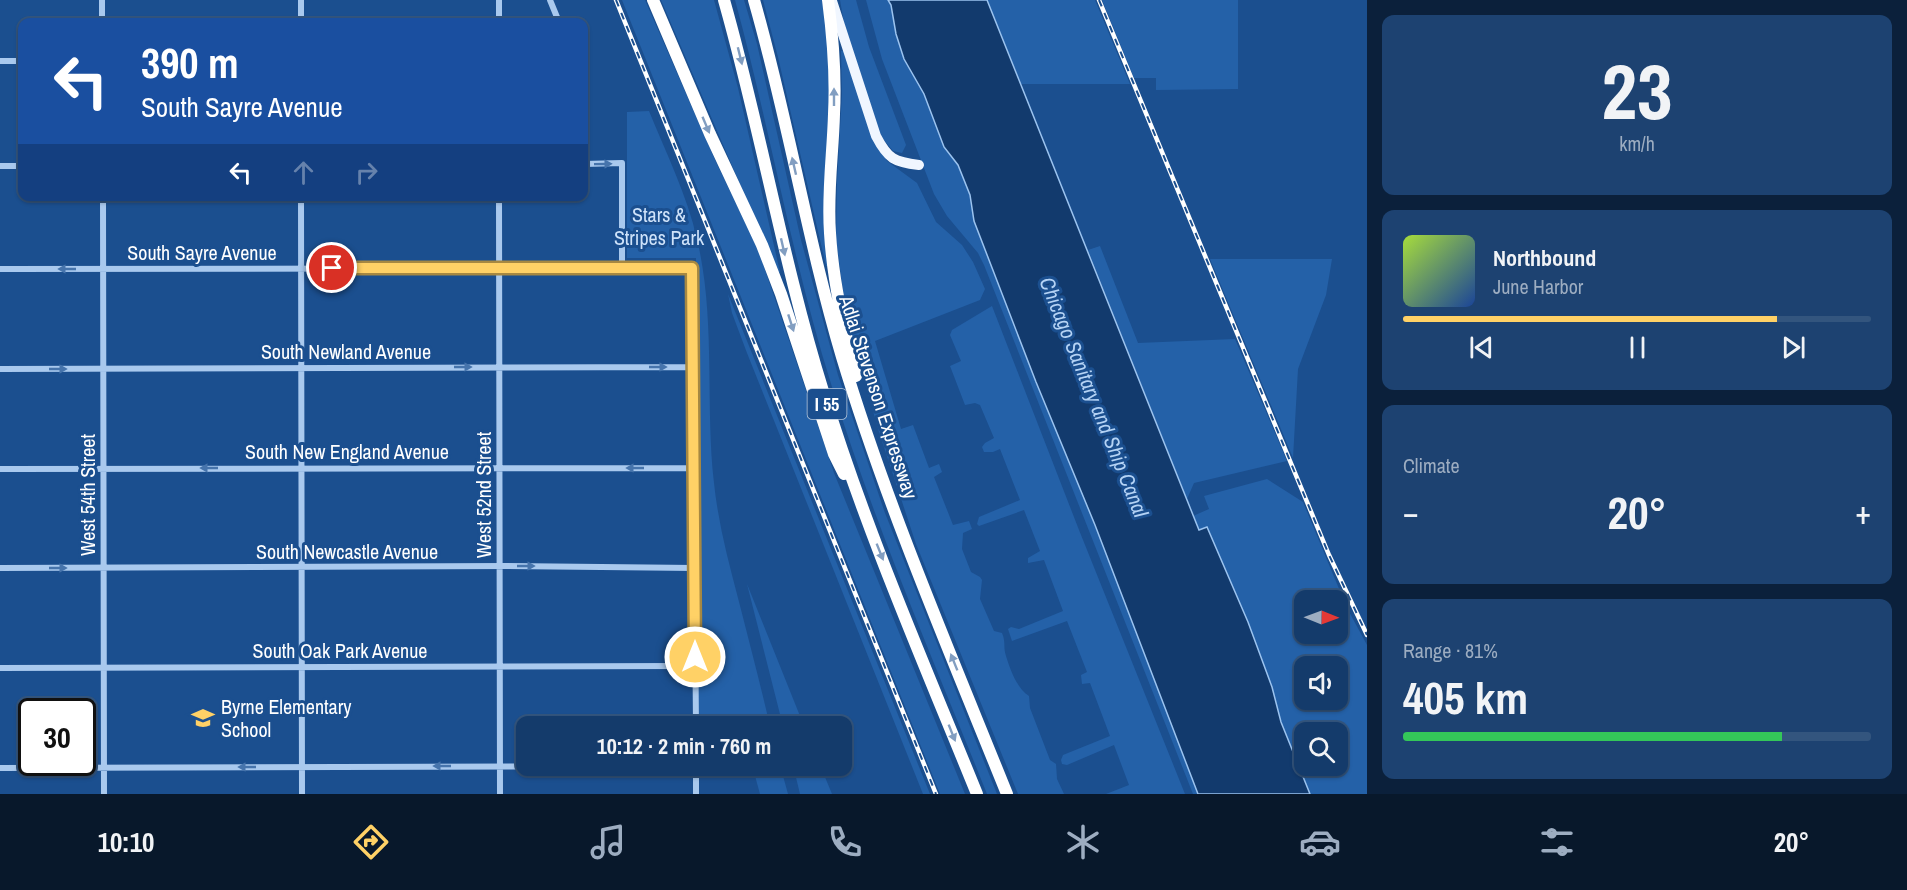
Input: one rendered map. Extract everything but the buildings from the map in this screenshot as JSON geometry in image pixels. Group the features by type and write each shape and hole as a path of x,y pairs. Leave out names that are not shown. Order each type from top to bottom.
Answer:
{"highway":[{"path":"653,0 710,134 762,245 781,294 834,454 867,520"},
{"name":"I 55","path":"724,0 746,81 786,257 823,394 867,520 976,794"},
{"name":"Adlai Stevenson Expressway","path":"754,0 819,274 842,357 877,465 1007,794"},
{"path":"830,0 834,58 834,112 829,200 832,260 842,319 877,465"}],"main road":[{"path":"830,0 879,142 890,157 900,163 919,165"}],"street":[{"path":"102,0 102,18"},
{"path":"301,0 301,18"},
{"path":"499,0 499,18"},
{"path":"550,0 557,18"},
{"path":"0,61 18,61"},
{"path":"588,164 622,164 622,268"},
{"path":"0,166 18,166"},
{"name":"West 54th Street","path":"103,201 104,794"},
{"path":"301,201 302,794"},
{"name":"West 52nd Street","path":"499,201 500,794"},
{"name":"South Sayre Avenue","path":"0,269 692,268 693,367"},
{"path":"693,367 696,716"},
{"name":"South Newland Avenue","path":"0,369 693,367"},
{"name":"South New England Avenue","path":"0,469 694,468"},
{"name":"South Newcastle Avenue","path":"0,568 500,566 694,568"},
{"name":"South Oak Park Avenue","path":"0,669 680,666"},
{"path":"0,768 516,766"},
{"path":"696,776 696,794"}],"green space":[{"path":"622,0 645,0 716,162 758,249 834,473 965,794 940,794"},
{"path":"661,0 714,0 738,88 780,272 778,273"},
{"path":"735,0 744,0 757,44 801,240 838,375 885,513 997,794 987,794 905,592 849,439 805,291"},
{"path":"763,0 822,0 830,55 828,266 826,266"},
{"path":"840,0 856,0 869,47 906,145 902,153 893,151 879,134 844,23"},
{"path":"866,0 888,0 891,5 896,34 904,59 924,94 944,147 958,165 970,195 974,221 1036,382 1095,525 1198,794 1193,794 984,265 978,253 947,216 934,194 882,59"},
{"path":"987,0 1095,0 1130,84 1021,84"},
{"path":"1102,0 1238,0 1238,89 1156,90 1156,78 1134,78"},
{"path":"845,50 875,140 887,161 917,183 936,222 962,245 973,262 985,289 980,300 875,341 901,429 913,425 929,468 939,464 942,472 934,477 953,525 969,521 972,529 963,533 962,549 971,572 982,580 980,599 994,631 1002,633 1010,667 1018,684 1029,696 1030,708 1050,760 1056,764 1057,779 1064,794 1018,794 916,544 879,432 845,306 836,239 842,94 841,51"},
{"name":"Stars & Stripes Park","path":"649,111 682,190 697,239 706,299 711,453 716,498 727,555 767,716 699,716 696,615 696,258 627,258 627,112"},
{"path":"1100,246 1138,343 1235,339 1287,461 1194,483 1187,499 1088,250"},
{"path":"1210,259 1332,259 1326,295 1298,369 1293,458"},
{"path":"728,294 930,794 923,794 747,353 732,313"},
{"path":"992,306 1185,794 1106,794 1129,785 1114,745 1067,765 1062,764 1063,755 1110,736 1090,683 1082,684 1081,675 1087,672 1067,621 1012,641 1008,629 1011,627 1019,629 1063,611 1044,560 1028,563 1028,558 1040,551 1024,510 979,526 977,524 979,517 1020,500 1000,449 984,452 982,447 994,438 980,405 975,403 965,405 950,366 961,361 950,335 952,330"},
{"path":"1267,479 1303,502 1340,590 1294,590 1294,644 1348,644 1348,610 1367,645 1367,794 1310,794 1303,776 1348,776 1348,722 1294,722 1294,754 1281,722 1272,687 1206,527 1199,530 1193,516 1209,509 1204,496"},
{"path":"747,584 800,716 780,716"},
{"path":"755,776 783,776 788,794 760,794"},
{"path":"796,776 825,776 832,794 800,794"}],"water":[{"name":"Chicago Sanitary and Ship Canal","path":"888,0 987,0 1199,530 1207,527 1248,622 1294,754 1294,776 1303,776 1310,794 1198,794 1095,525 1036,382 974,221 970,195 958,165 944,147 924,94 904,59 896,34"}],"railway":[{"path":"616,0 936,794"},
{"path":"1099,0 1329,555 1367,635"}],"place":[{"name":"Byrne Elementary School","path":"203,718"}],"route":[{"path":"332,268 692,268 695,657"}]}
